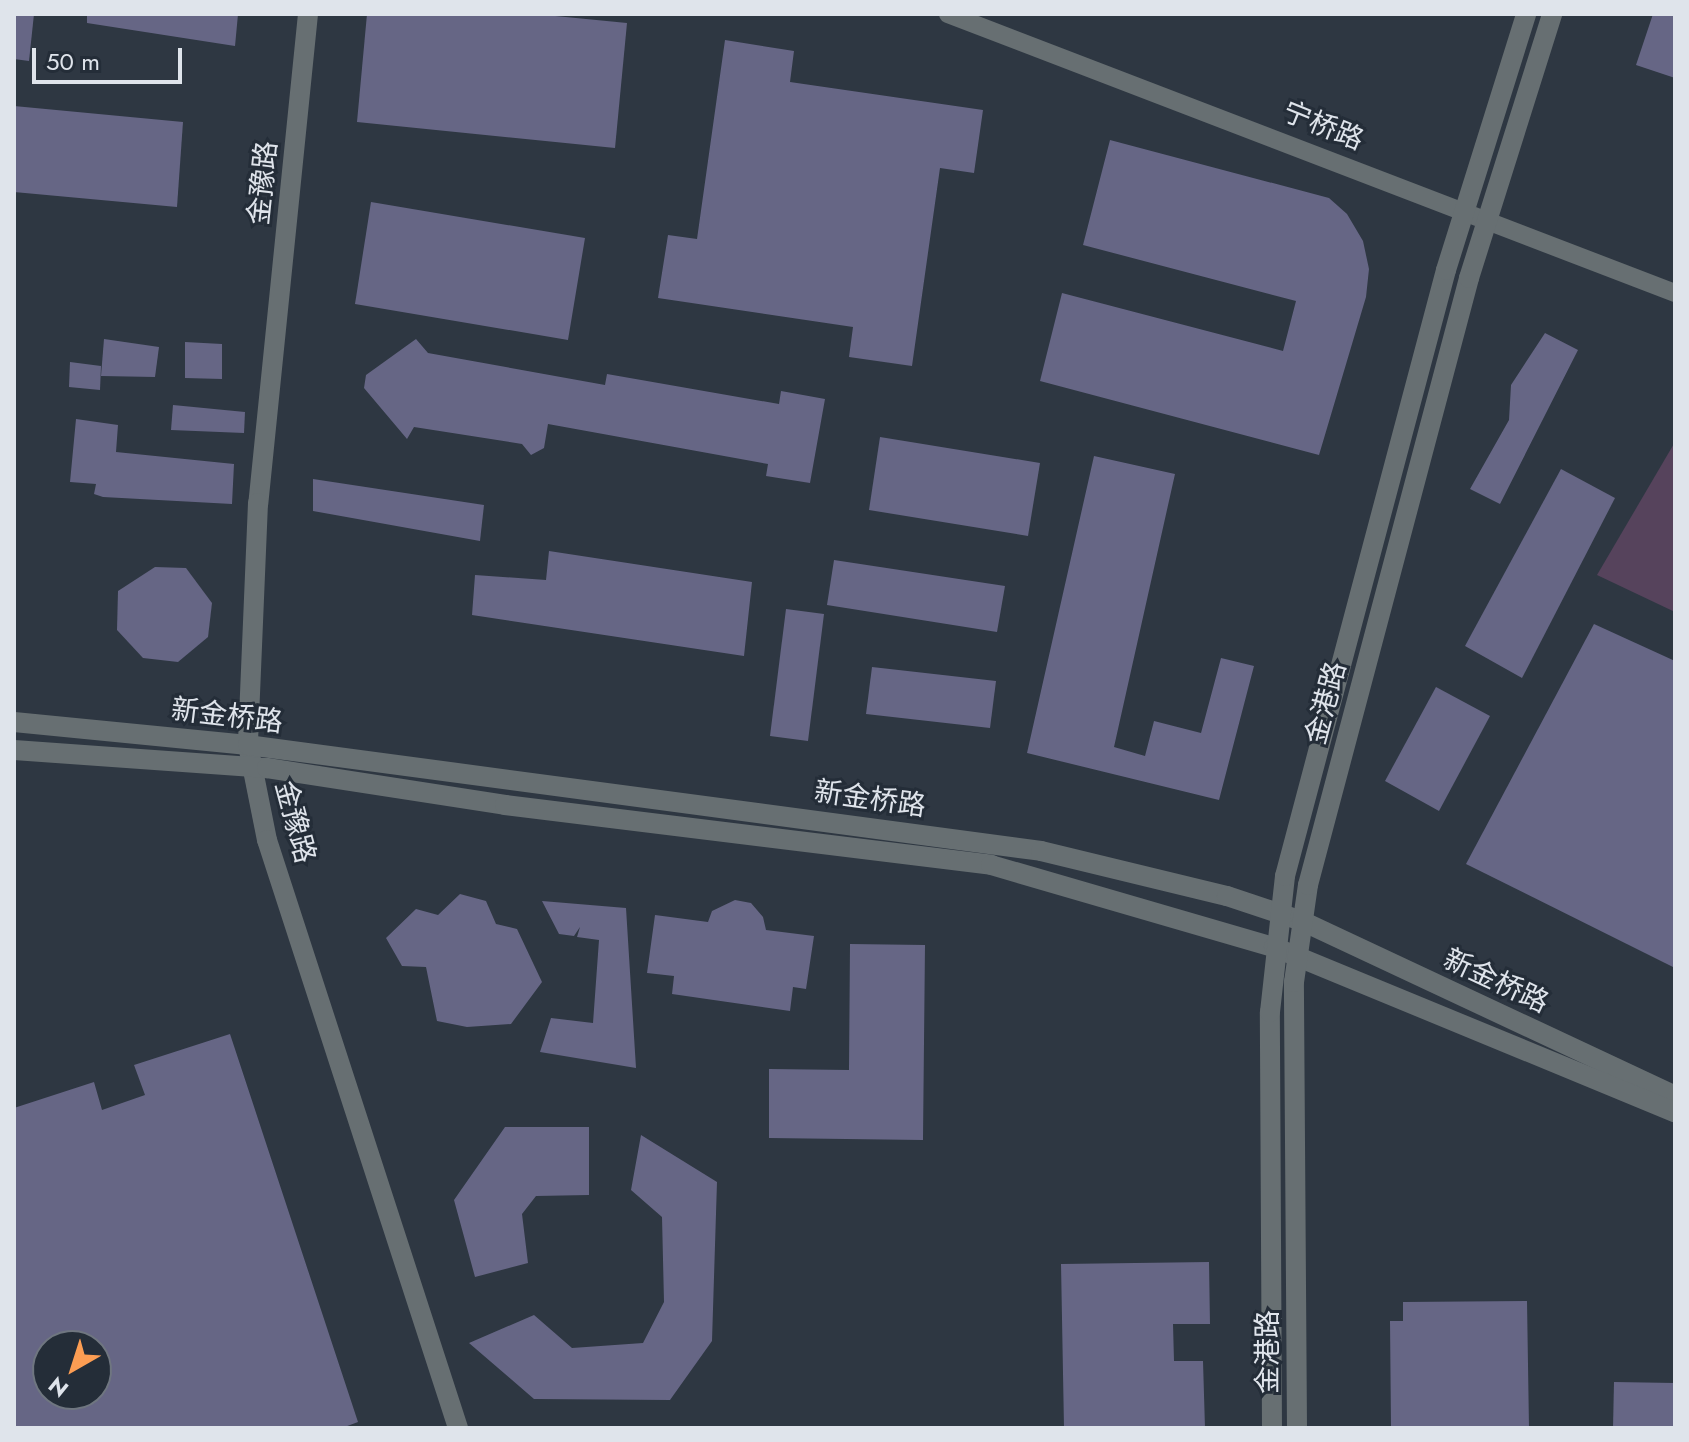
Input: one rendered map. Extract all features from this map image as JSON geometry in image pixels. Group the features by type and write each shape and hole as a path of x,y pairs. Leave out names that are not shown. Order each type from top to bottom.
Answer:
{"street":[{"name":"金豫路","path":"308,14 258,503 248,745 267,840 458,1428"},
{"name":"宁桥路","path":"948,14 1675,293"},
{"name":"金港路","path":"1272,1428 1274,947 1279,912 1464,211 1526,14"},
{"name":"金港路","path":"1297,1428 1298,955 1302,921 1313,863 1486,220 1552,14"},
{"name":"新金桥路","path":"14,722 248,745 1041,851 1279,912 1675,1096"},
{"name":"新金桥路","path":"14,750 252,767 505,805 991,865 1298,955 1675,1112"}],"shaded area":[{"path":"1675,442 1675,612 1597,575"}],"building":[{"path":"14,14 34,14 29,61 14,59"},
{"path":"87,14 238,14 235,46 87,23"},
{"path":"367,14 535,14 627,23 615,148 357,122"},
{"path":"1653,14 1675,14 1675,78 1636,65"},
{"path":"725,40 794,51 790,82 983,110 974,173 940,168 912,366 849,357 853,327 658,298 668,235 697,239"},
{"path":"14,106 183,122 177,207 14,192"},
{"path":"1110,140 1329,198 1347,214 1363,241 1369,269 1366,297 1319,455 1040,381 1062,293 1283,351 1296,301 1083,245"},
{"path":"371,202 585,238 568,340 355,304"},
{"path":"1545,333 1578,350 1500,504 1470,489 1509,420 1511,385"},
{"path":"104,339 159,347 155,377 101,376"},
{"path":"416,339 428,353 605,385 607,374 779,404 781,391 825,399 810,483 766,476 768,464 548,424 544,448 531,455 522,444 414,427 407,439 364,388 366,375"},
{"path":"185,342 222,344 222,379 185,378"},
{"path":"70,362 101,366 100,390 69,387"},
{"path":"173,405 245,412 244,433 171,430"},
{"path":"76,419 118,425 116,452 234,464 232,504 103,497 94,494 96,484 70,482"},
{"path":"880,437 1040,463 1028,536 869,510"},
{"path":"1094,456 1175,474 1114,747 1145,756 1154,721 1201,733 1221,658 1254,666 1219,800 1027,753"},
{"path":"1561,469 1615,498 1522,678 1465,646"},
{"path":"313,479 484,505 480,541 313,511"},
{"path":"549,551 752,582 744,656 472,615 475,575 546,580"},
{"path":"834,560 1005,586 997,632 827,605"},
{"path":"155,567 186,568 212,603 208,637 178,662 143,658 117,630 118,591"},
{"path":"786,609 824,614 808,741 770,736"},
{"path":"1594,624 1675,661 1675,968 1466,864"},
{"path":"872,667 996,681 990,728 866,714"},
{"path":"1436,687 1490,716 1439,811 1385,781"},
{"path":"460,894 486,901 496,924 517,929 542,982 511,1024 467,1027 437,1021 426,967 402,966 386,938 416,909 438,915"},
{"path":"735,900 751,903 763,917 766,930 814,936 806,989 793,987 790,1011 672,994 674,976 647,973 655,915 708,922 712,911"},
{"path":"542,901 626,908 636,1068 540,1052 551,1018 593,1023 599,940 577,937 580,927 574,936 559,934"},
{"path":"850,944 925,945 923,1140 769,1138 769,1069 849,1070"},
{"path":"230,1034 358,1422 342,1428 14,1428 14,1108 94,1082 102,1110 145,1095 134,1065"},
{"path":"505,1127 589,1127 589,1195 536,1196 522,1214 528,1263 475,1277 454,1200"},
{"path":"641,1135 717,1182 712,1341 670,1400 534,1399 469,1343 534,1315 572,1348 643,1343 664,1302 662,1217 631,1190"},
{"path":"1209,1262 1210,1324 1173,1324 1174,1361 1203,1361 1205,1428 1064,1428 1061,1264"},
{"path":"1527,1301 1529,1428 1391,1428 1390,1321 1403,1321 1403,1302"},
{"path":"1614,1382 1675,1383 1675,1428 1613,1428"}]}
